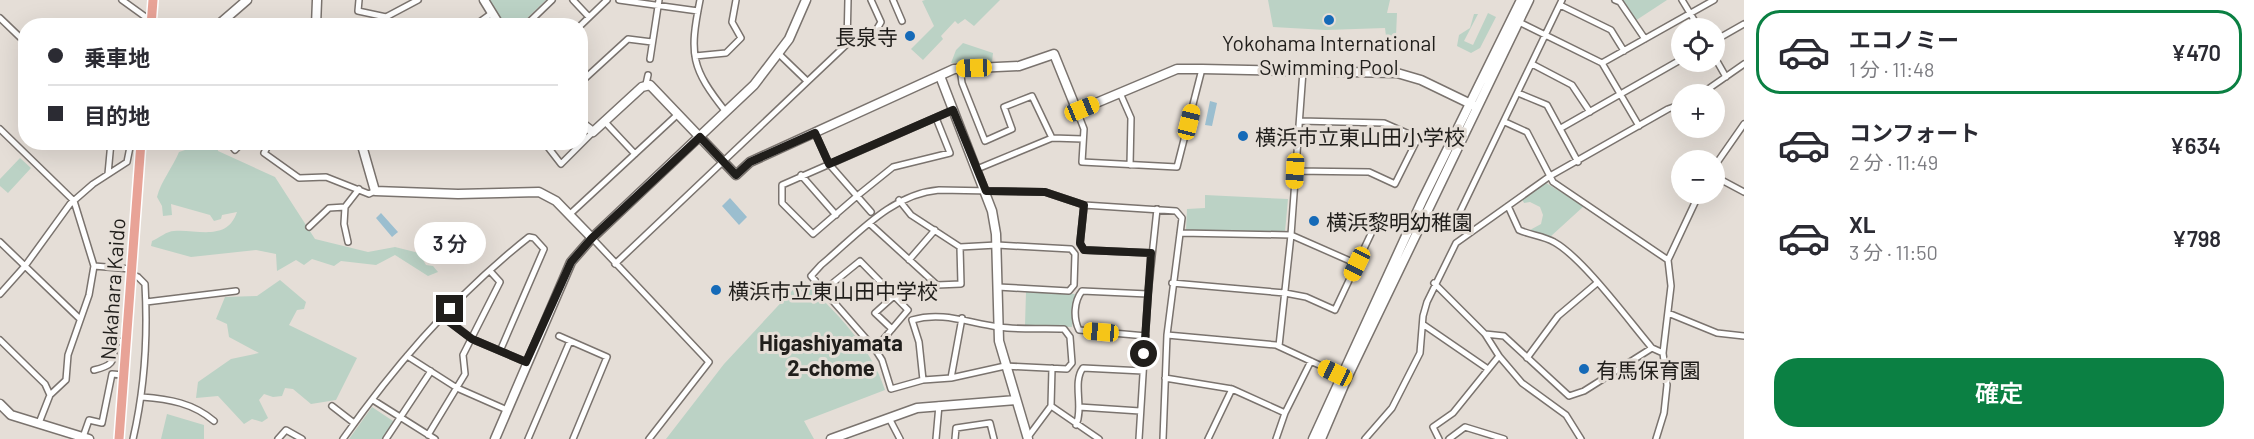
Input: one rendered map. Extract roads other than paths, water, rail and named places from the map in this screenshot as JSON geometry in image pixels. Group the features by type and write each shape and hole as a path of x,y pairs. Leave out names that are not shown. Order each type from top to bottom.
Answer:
{"main road":[{"path":"153,0 153,18"},
{"name":"Nakahara Kaido","path":"119,439 140,150"}],"street":[{"path":"122,0 145,18"},
{"path":"227,18 247,0"},
{"path":"316,0 316,18"},
{"path":"359,0 358,11 386,17 418,0"},
{"path":"484,0 495,18"},
{"path":"533,18 552,0"},
{"path":"573,0 589,17 607,0"},
{"path":"619,0 658,3 698,11"},
{"path":"700,0 693,44 695,56 701,79 726,112"},
{"path":"695,56 726,53 741,38 732,22 736,0"},
{"path":"495,439 561,280 571,262 592,238 754,85 779,54 806,0"},
{"path":"848,0 848,44"},
{"path":"615,264 848,44 857,44 874,34 880,22 871,0"},
{"path":"893,0 902,21"},
{"path":"1313,439 1515,19 1521,0"},
{"path":"1515,19 1529,0"},
{"path":"1615,0 1620,2 1645,39"},
{"path":"1682,0 1693,18"},
{"path":"1602,63 1714,0"},
{"path":"650,59 658,3"},
{"path":"1469,232 1460,212 1561,3 1611,30 1624,51"},
{"path":"485,18 492,13"},
{"path":"0,18 18,35"},
{"path":"1515,19 1602,63 1639,126"},
{"path":"1725,35 1744,24"},
{"path":"588,76 628,39 652,42"},
{"path":"779,54 807,81"},
{"path":"588,137 647,80 736,175 750,162 960,68 1019,66 1054,54 1084,129 1082,162 1177,167 1202,69"},
{"path":"1532,64 1572,85 1590,112"},
{"path":"1716,84 1744,64"},
{"path":"1561,128 1671,65"},
{"path":"960,68 962,83 985,141 1012,129 1004,107 1032,96 1052,138"},
{"path":"1077,111 1177,69 1397,73 1421,80 1473,105"},
{"path":"1279,346 1291,235 1303,71"},
{"path":"1723,72 1726,77"},
{"path":"940,76 992,212 997,245 998,327 1005,366 1028,438"},
{"path":"1120,93 1131,118 1130,165"},
{"path":"1518,93 1546,105 1561,128 1578,162"},
{"path":"1365,439 1392,408 1420,353 1423,316 1434,284 1456,243 1550,176 1671,108"},
{"path":"936,118 950,153 893,167 813,234 782,203 782,185 953,110"},
{"path":"569,215 678,114"},
{"path":"1295,171 1370,172 1395,184 1418,138 1384,123 1300,121"},
{"path":"605,122 635,154"},
{"path":"1505,122 1527,132 1553,182 1668,260"},
{"path":"1725,151 1744,124"},
{"path":"588,128 593,132"},
{"path":"0,129 18,147"},
{"path":"815,133 829,164 870,212"},
{"path":"978,171 1052,138 1083,139"},
{"path":"22,150 74,201 94,266 89,295 80,319 76,339 68,355 66,380 50,395 39,423"},
{"path":"108,174 110,150"},
{"path":"0,294 25,266 74,201 127,162 129,150"},
{"path":"260,160 266,150"},
{"path":"363,150 375,191"},
{"path":"550,150 561,164 575,150"},
{"path":"264,153 299,178 326,177 369,194 375,191 458,194 528,190 551,197 709,362 649,439"},
{"path":"801,175 836,215"},
{"path":"1725,182 1744,192"},
{"path":"348,242 344,224 345,207 359,189"},
{"path":"922,380 919,342 912,320 928,315 962,318 998,327 1064,328 1070,337 1072,363 1067,369 1005,366 951,378 922,380 891,389 882,360 875,349 811,276 899,200 923,191 985,189 1045,192 1084,205 1176,211 1182,218 1167,335 1162,439"},
{"path":"899,200 911,215 960,247 997,245 1071,249 1075,254 1074,285 1069,291 998,287"},
{"path":"1656,439 1664,413 1667,385 1663,353 1671,286 1668,260 1694,204"},
{"path":"1084,205 1080,243 1084,250 1151,253"},
{"path":"1508,206 1519,230 1553,241 1597,282 1652,348 1663,353"},
{"path":"309,227 329,208 345,207"},
{"path":"1139,439 1151,253 1157,209"},
{"path":"1172,283 1285,293 1306,297 1335,310 1378,219"},
{"path":"870,224 937,285 961,284 960,247"},
{"path":"909,260 935,230"},
{"path":"1180,233 1291,235 1357,264"},
{"path":"344,439 407,356 490,271 529,237 534,238 544,249 500,351"},
{"path":"0,242 80,319"},
{"path":"823,291 860,261 908,310 875,349"},
{"path":"94,266 131,272 145,284 147,347 142,397 134,439"},
{"path":"429,435 465,374 463,355 500,282 490,271"},
{"path":"1527,358 1558,316 1597,282"},
{"path":"1434,284 1485,334 1499,356 1522,383 1566,415 1581,439"},
{"path":"146,302 236,291"},
{"path":"1146,336 1079,330 1076,323 1076,298 1082,291 1148,294"},
{"path":"892,328 875,313 894,296"},
{"path":"1668,313 1717,333 1744,336"},
{"path":"444,318 472,339 526,362"},
{"path":"951,378 962,318"},
{"path":"1424,325 1488,369"},
{"path":"1485,334 1504,336 1569,396 1573,396 1652,348"},
{"path":"1167,335 1279,346 1344,376"},
{"path":"559,336 607,357 573,439"},
{"path":"0,340 45,384 50,395"},
{"path":"94,370 109,366 113,361 115,341 126,342"},
{"path":"528,439 570,341"},
{"path":"407,356 457,388 507,410"},
{"path":"1439,439 1433,428 1453,413 1499,356"},
{"path":"1276,439 1285,413 1311,361"},
{"path":"1028,438 1051,406 1052,368"},
{"path":"1076,425 1080,407 1079,373 1083,368 1143,371"},
{"path":"386,439 431,371"},
{"path":"1,410 86,438 90,420 102,423 112,374 123,375"},
{"path":"1321,439 1344,376"},
{"path":"1165,378 1232,389 1285,413"},
{"path":"1208,439 1232,389"},
{"path":"142,397 171,400 188,405 214,421"},
{"path":"373,400 435,439"},
{"path":"831,439 917,408 1016,400"},
{"path":"936,439 939,405"},
{"path":"332,406 354,423"},
{"path":"1051,406 1099,439"},
{"path":"1080,407 1140,411"},
{"path":"889,418 900,439"},
{"path":"955,439 956,428 990,423 994,439"},
{"path":"1449,439 1465,427 1504,439"},
{"path":"278,439 286,430 302,439"}],"water":[{"path":"1210,101 1217,103 1212,126 1205,125"},
{"path":"730,198 747,217 739,225 722,206"},
{"path":"381,213 398,232 392,237 376,218"}],"place":[{"name":"Yokohama International Swimming Pool","path":"1329,20"},
{"name":"長泉寺","path":"910,36"},
{"name":"横浜市立東山田小学校","path":"1243,136"},
{"name":"横浜黎明幼稚園","path":"1314,221"},
{"name":"横浜市立東山田中学校","path":"716,290"},
{"name":"有馬保育園","path":"1584,369"}],"district":[{"name":"Higashiyamata 2-chome","path":"831,354"}]}
